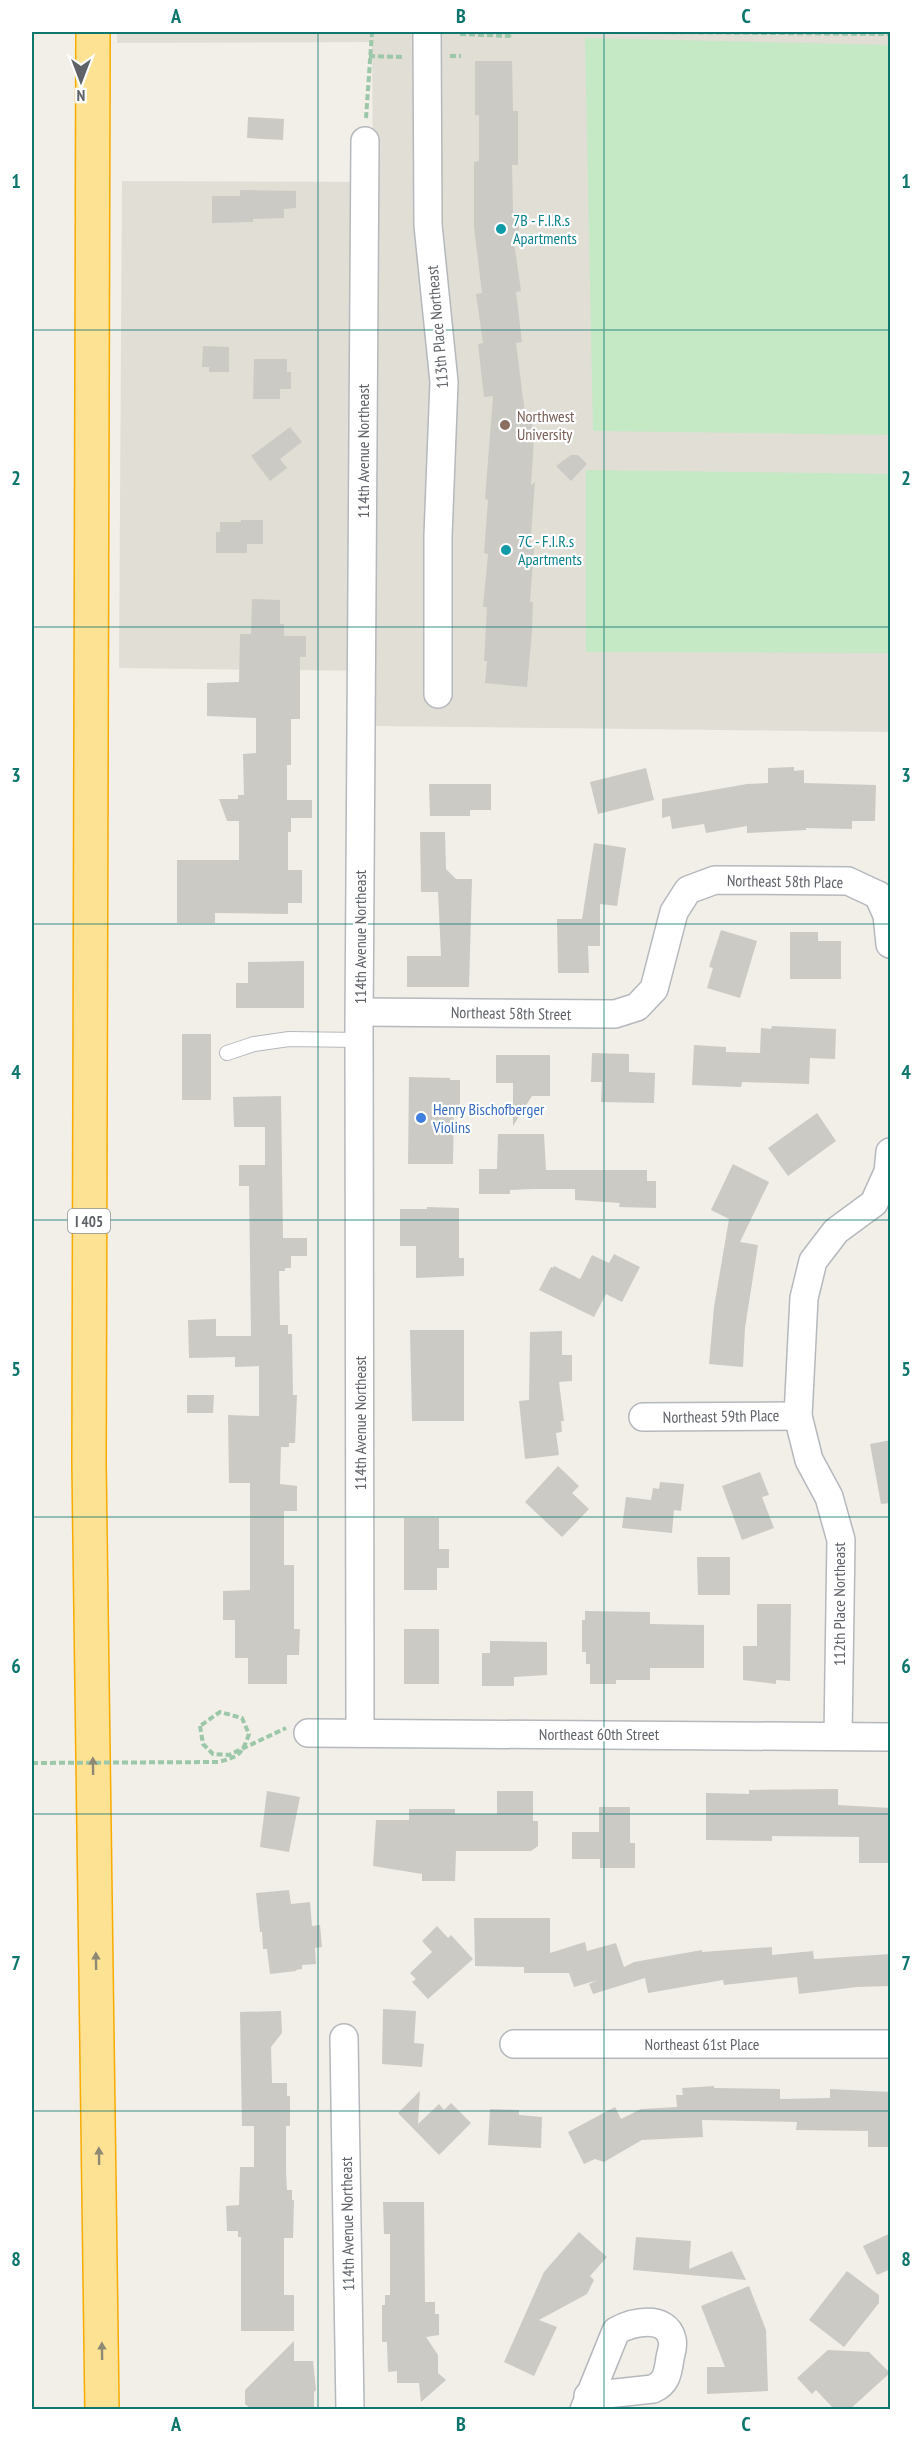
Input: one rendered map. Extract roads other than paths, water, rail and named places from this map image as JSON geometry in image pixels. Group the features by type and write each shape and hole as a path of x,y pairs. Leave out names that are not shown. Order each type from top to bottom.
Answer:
{"highway":[{"name":"I 405","path":"93,32 89,1464 102,2409"}],"street":[{"name":"113th Place Northeast","path":"427,32 428,225 444,382 438,536 438,694"},
{"name":"114th Avenue Northeast","path":"360,1733 360,1012 365,141"},
{"name":"Northeast 58th Place","path":"654,989 674,912 688,890 715,880 848,881 884,889"},
{"path":"884,889 891,944"},
{"name":"Northeast 58th Street","path":"360,1012 615,1014 637,1007 654,989"},
{"name":"112th Place Northeast","path":"838,1736 841,1540 829,1497 809,1460 798,1416 804,1298 813,1261 836,1231 874,1203 888,1172 891,1152"},
{"name":"Northeast 59th Place","path":"643,1417 798,1416"},
{"name":"Northeast 60th Street","path":"298,1730 360,1733 891,1737"},
{"name":"114th Avenue Northeast","path":"344,2038 350,2409"},
{"name":"Northeast 61st Place","path":"514,2044 891,2044"}],"lane":[{"path":"226,1053 254,1044 289,1039 360,1040"}],"place":[{"name":"7B - F.I.R.s Apartments","path":"501,229"},
{"name":"Northwest University","path":"505,425"},
{"name":"7C - F.I.R.s Apartments","path":"506,550"},
{"name":"Henry Bischofberger Violins","path":"421,1118"}]}
